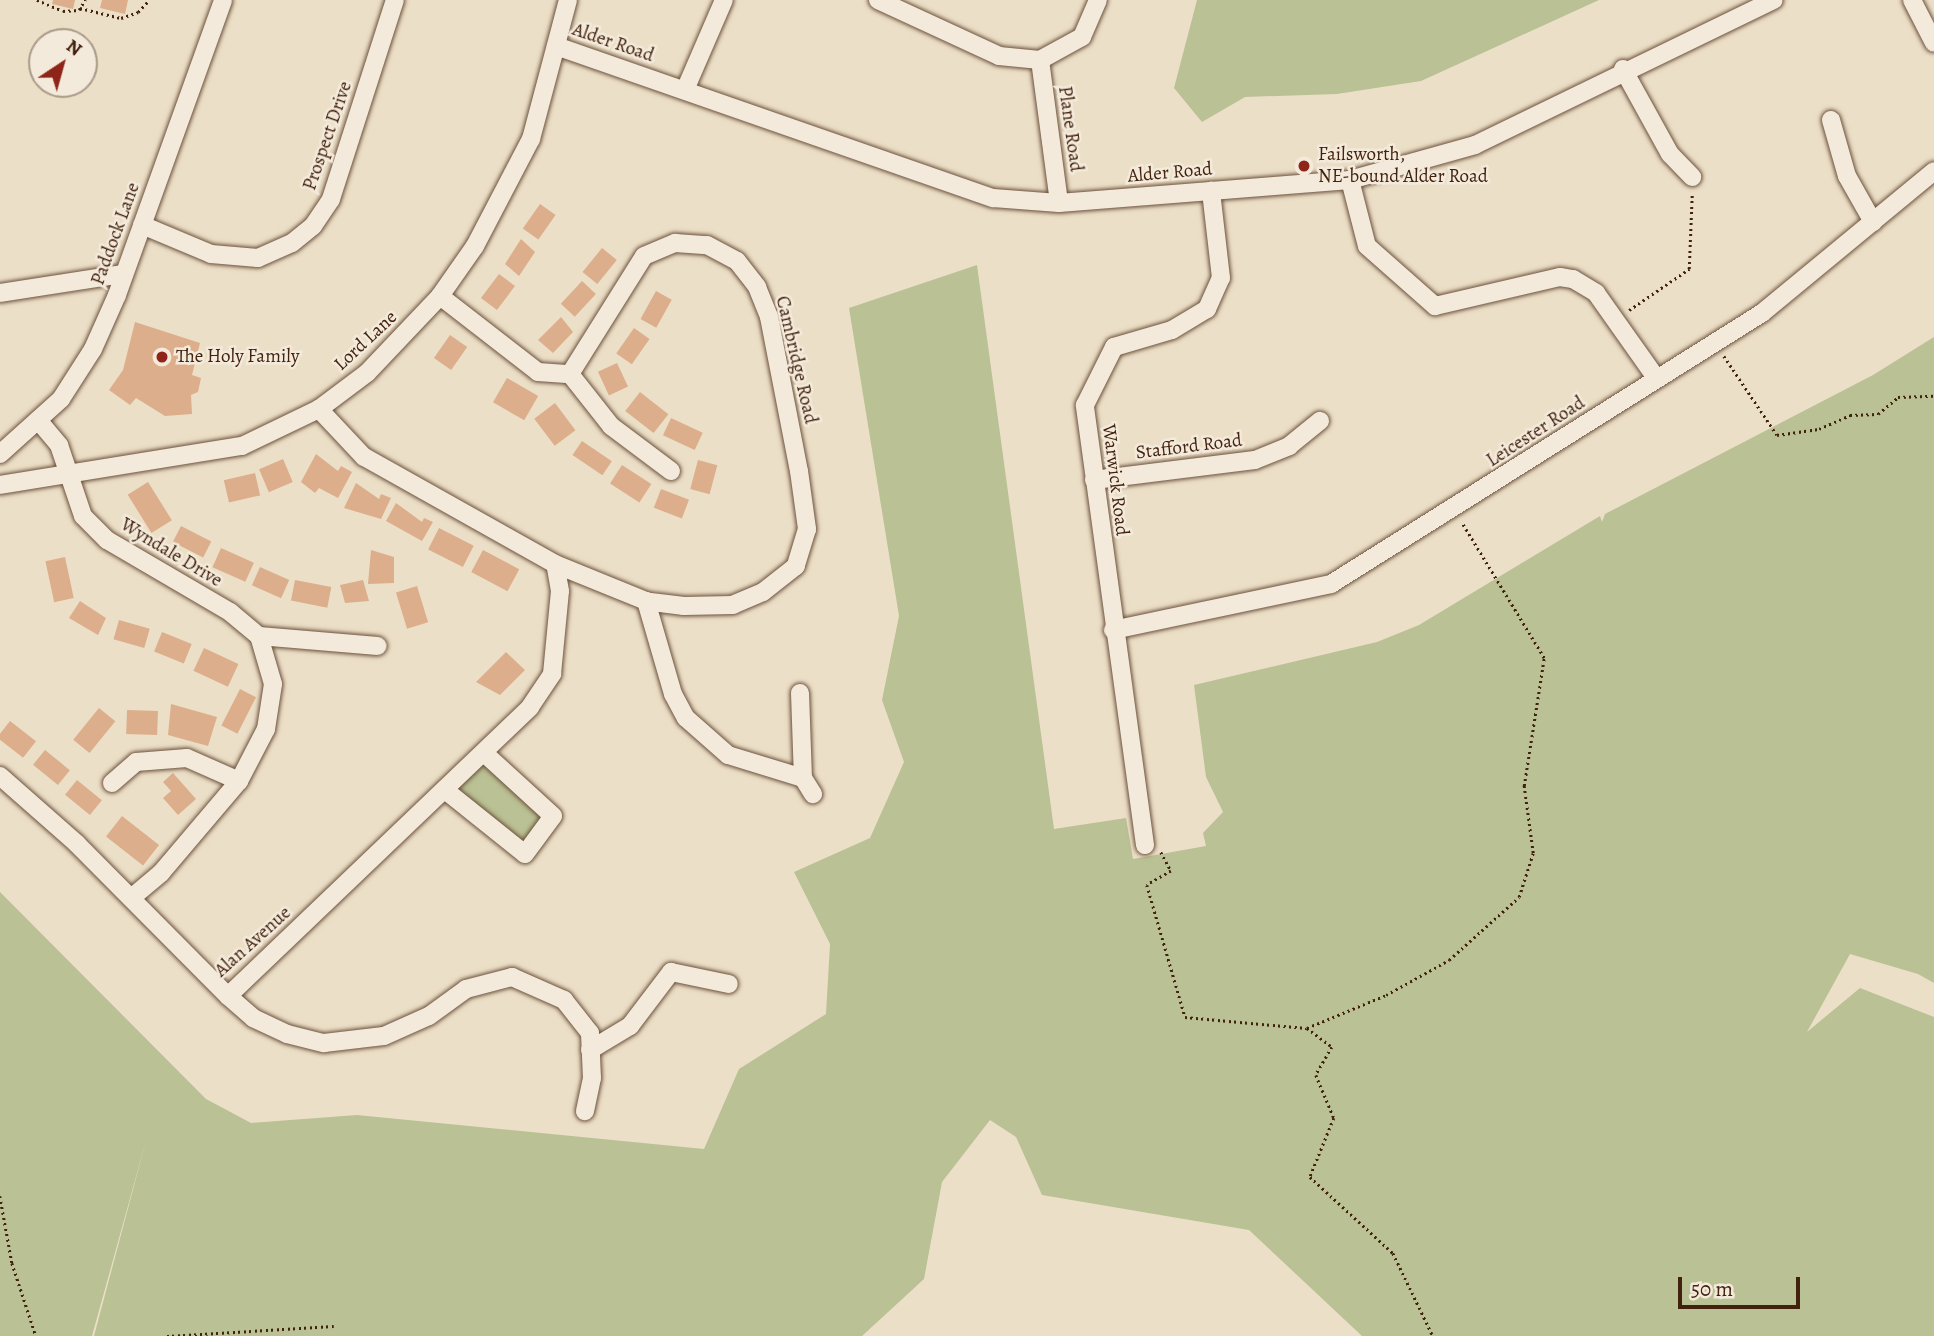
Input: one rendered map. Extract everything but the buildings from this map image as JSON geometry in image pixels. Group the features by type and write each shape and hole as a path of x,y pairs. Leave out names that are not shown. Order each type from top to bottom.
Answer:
{"street":[{"name":"Paddock Lane","path":"0,454 61,399 93,349 142,225 223,0"},
{"name":"Prospect Drive","path":"142,225 211,254 258,258 292,243 313,226 331,199 395,0"},
{"name":"Lord Lane","path":"0,485 242,446 319,409 367,373 440,296 475,246 531,139 568,0"},
{"path":"685,90 724,0"},
{"path":"878,0 999,56 1040,60 1082,37 1098,0"},
{"name":"Alder Road","path":"556,46 993,198 1059,203 1350,180 1475,145 1623,69 1774,0"},
{"path":"1912,0 1928,19 1934,43"},
{"name":"Plane Road","path":"1040,60 1059,203"},
{"path":"1623,69 1670,154 1692,177"},
{"path":"1831,120 1847,176 1872,222"},
{"name":"Leicester Road","path":"1112,630 1331,584 1762,313 1934,171"},
{"path":"1350,180 1367,246 1435,306 1560,277 1573,279 1596,293 1657,379"},
{"name":"Warwick Road","path":"1145,845 1112,630 1085,405 1114,347 1172,330 1207,309 1221,278 1211,191"},
{"name":"Cambridge Road","path":"555,564 646,601 733,605 763,592 796,566 804,549 807,529 799,471 769,317 757,287 737,261 707,245 675,243 644,256 569,374"},
{"path":"0,293 123,274"},
{"path":"440,296 538,372 569,374 611,426 671,471"},
{"path":"319,409 374,463 555,564"},
{"name":"Wyndale Drive","path":"38,420 59,445 83,516 107,540 230,612 259,636"},
{"name":"Stafford Road","path":"1094,480 1255,460 1289,446 1320,421"},
{"name":"Alan Avenue","path":"0,776 131,898 228,996 485,754 530,707 552,674 560,591 555,564"},
{"path":"646,601 673,694 686,718 728,755 803,778"},
{"path":"131,898 162,873 239,781 266,729 272,684 259,636 378,646"},
{"path":"800,694 803,778 813,794"},
{"path":"445,790 525,855 553,816 485,754"},
{"path":"112,783 136,762 187,758 239,781"},
{"path":"590,1050 630,1026 671,972 729,984"},
{"path":"228,996 253,1018 287,1034 324,1043 384,1036 429,1016 466,989 512,977 564,1000 590,1033 592,1078 585,1111"}],"path":[{"path":"37,0 62,11 80,8 121,18 138,12 149,0"},
{"path":"80,8 85,0"},
{"path":"1616,319 1689,269 1692,177"},
{"path":"1715,343 1777,435 1819,429 1850,415 1878,414 1898,397 1934,396"},
{"path":"1145,845 1164,854 1171,871 1147,886 1185,1017 1307,1028 1386,995 1449,960 1519,897 1533,853 1524,786 1544,659 1453,509"},
{"path":"1307,1028 1332,1047 1316,1075 1334,1118 1310,1177 1393,1253 1433,1336"},
{"path":"0,1196 12,1264 36,1336"},
{"path":"167,1336 334,1326"}],"green space":[{"path":"1197,0 1599,0 1421,81 1337,94 1245,97 1202,122 1174,88"},
{"path":"977,265 1054,829 1126,818 1133,859 1206,846 1203,833 1223,812 1206,777 1194,685 1377,642 1419,625 1600,516 1602,522 1605,514 1873,375 1934,337 1934,983 1918,974 1850,954 1807,1032 1860,988 1934,1017 1934,1336 1362,1336 1249,1230 1042,1195 1016,1137 990,1120 942,1182 924,1279 862,1336 94,1336 147,1137 92,1336 0,1336 0,892 206,1099 251,1123 357,1115 704,1149 739,1069 826,1014 830,944 794,872 870,838 904,762 882,700 899,616 849,308"},
{"path":"483,760 544,817 528,845 450,789"}],"place":[{"name":"Failsworth, NE-bound Alder Road","path":"1304,166"},
{"name":"The Holy Family","path":"162,357"}]}
